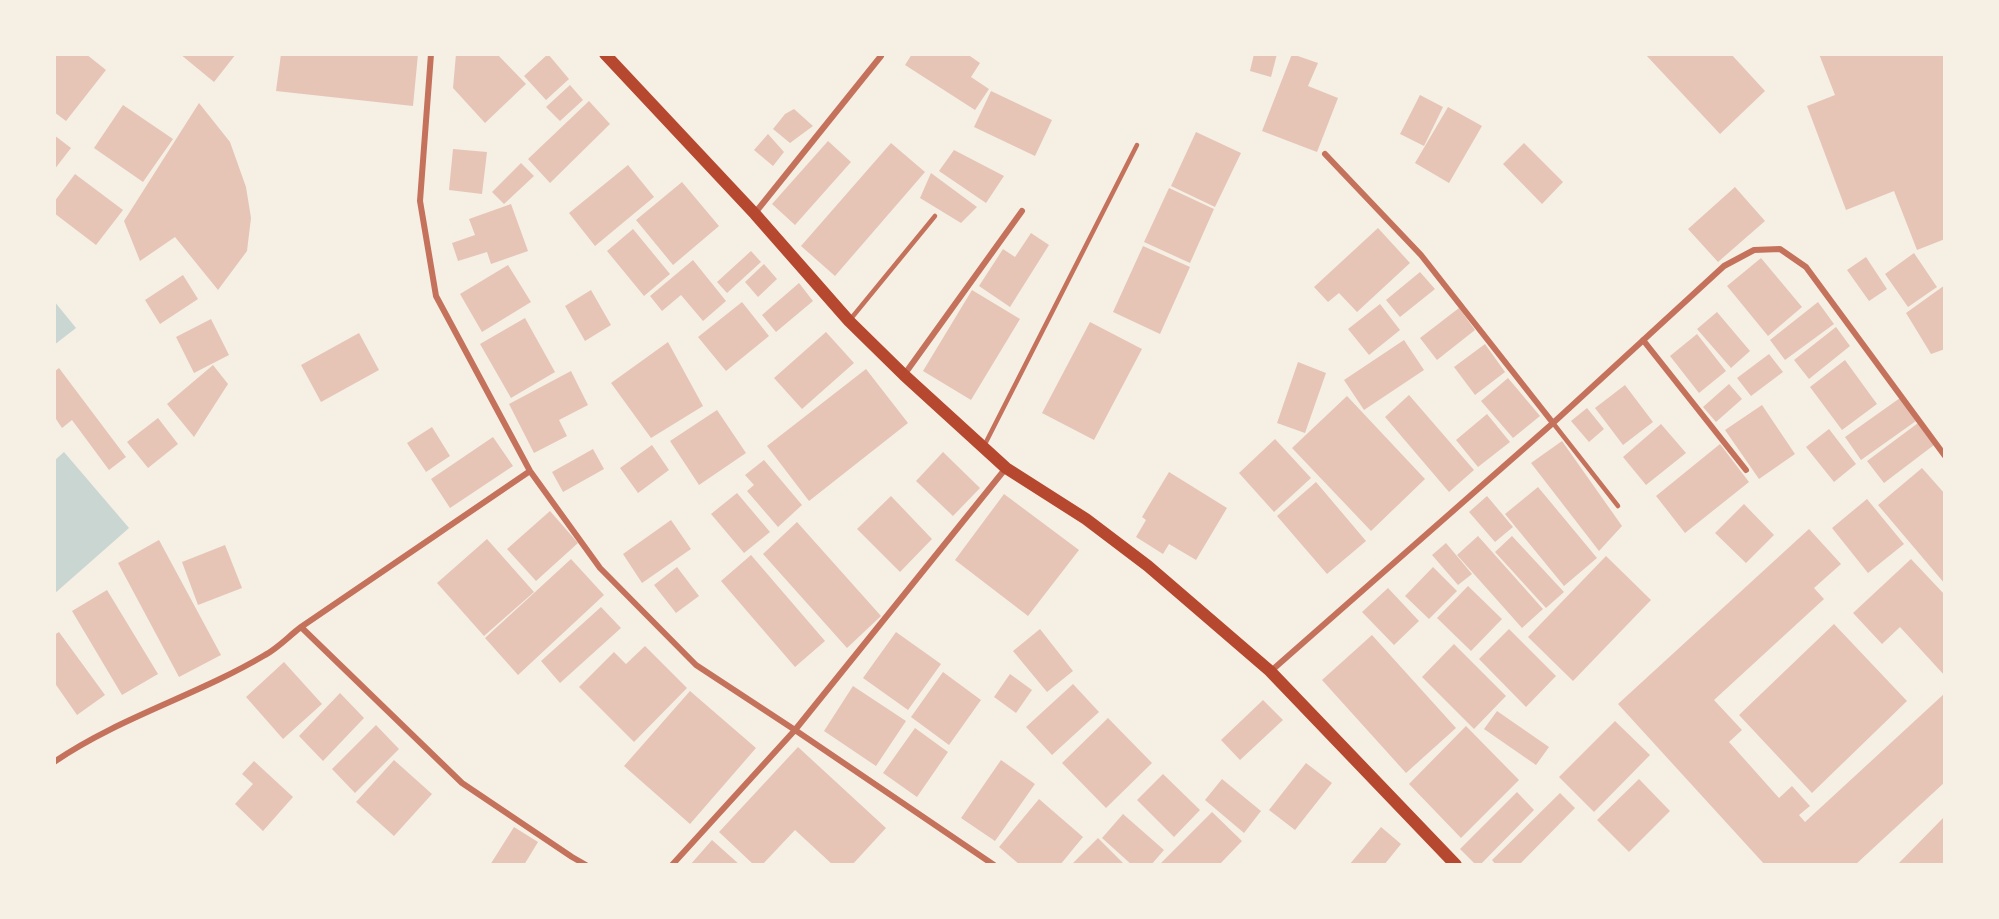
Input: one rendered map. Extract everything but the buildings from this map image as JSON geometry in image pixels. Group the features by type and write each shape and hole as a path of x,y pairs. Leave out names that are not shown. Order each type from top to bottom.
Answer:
{"main road":[{"path":"605,54 755,214 849,321 904,375 1006,468 1086,519 1148,566 1270,671 1456,865"}],"street":[{"path":"431,54 420,201 436,296 530,471 600,568 696,665 994,865"},
{"path":"755,214 881,56"},
{"path":"1324,154 1421,255 1553,423"},
{"path":"904,375 1022,211"},
{"path":"1270,671 1553,423 1724,266 1754,250 1780,249 1806,267 1945,456"},
{"path":"1642,340 1746,470"},
{"path":"672,865 795,730 1006,468"},
{"path":"54,762 83,742 267,654 301,627 530,471"},
{"path":"301,627 462,783 586,865"}],"lane":[{"path":"983,448 1137,145"},
{"path":"849,321 935,216"},
{"path":"1553,423 1618,507"}],"shaded area":[{"path":"54,301 76,328 54,345"},
{"path":"64,452 129,528 54,594 54,461"}]}
